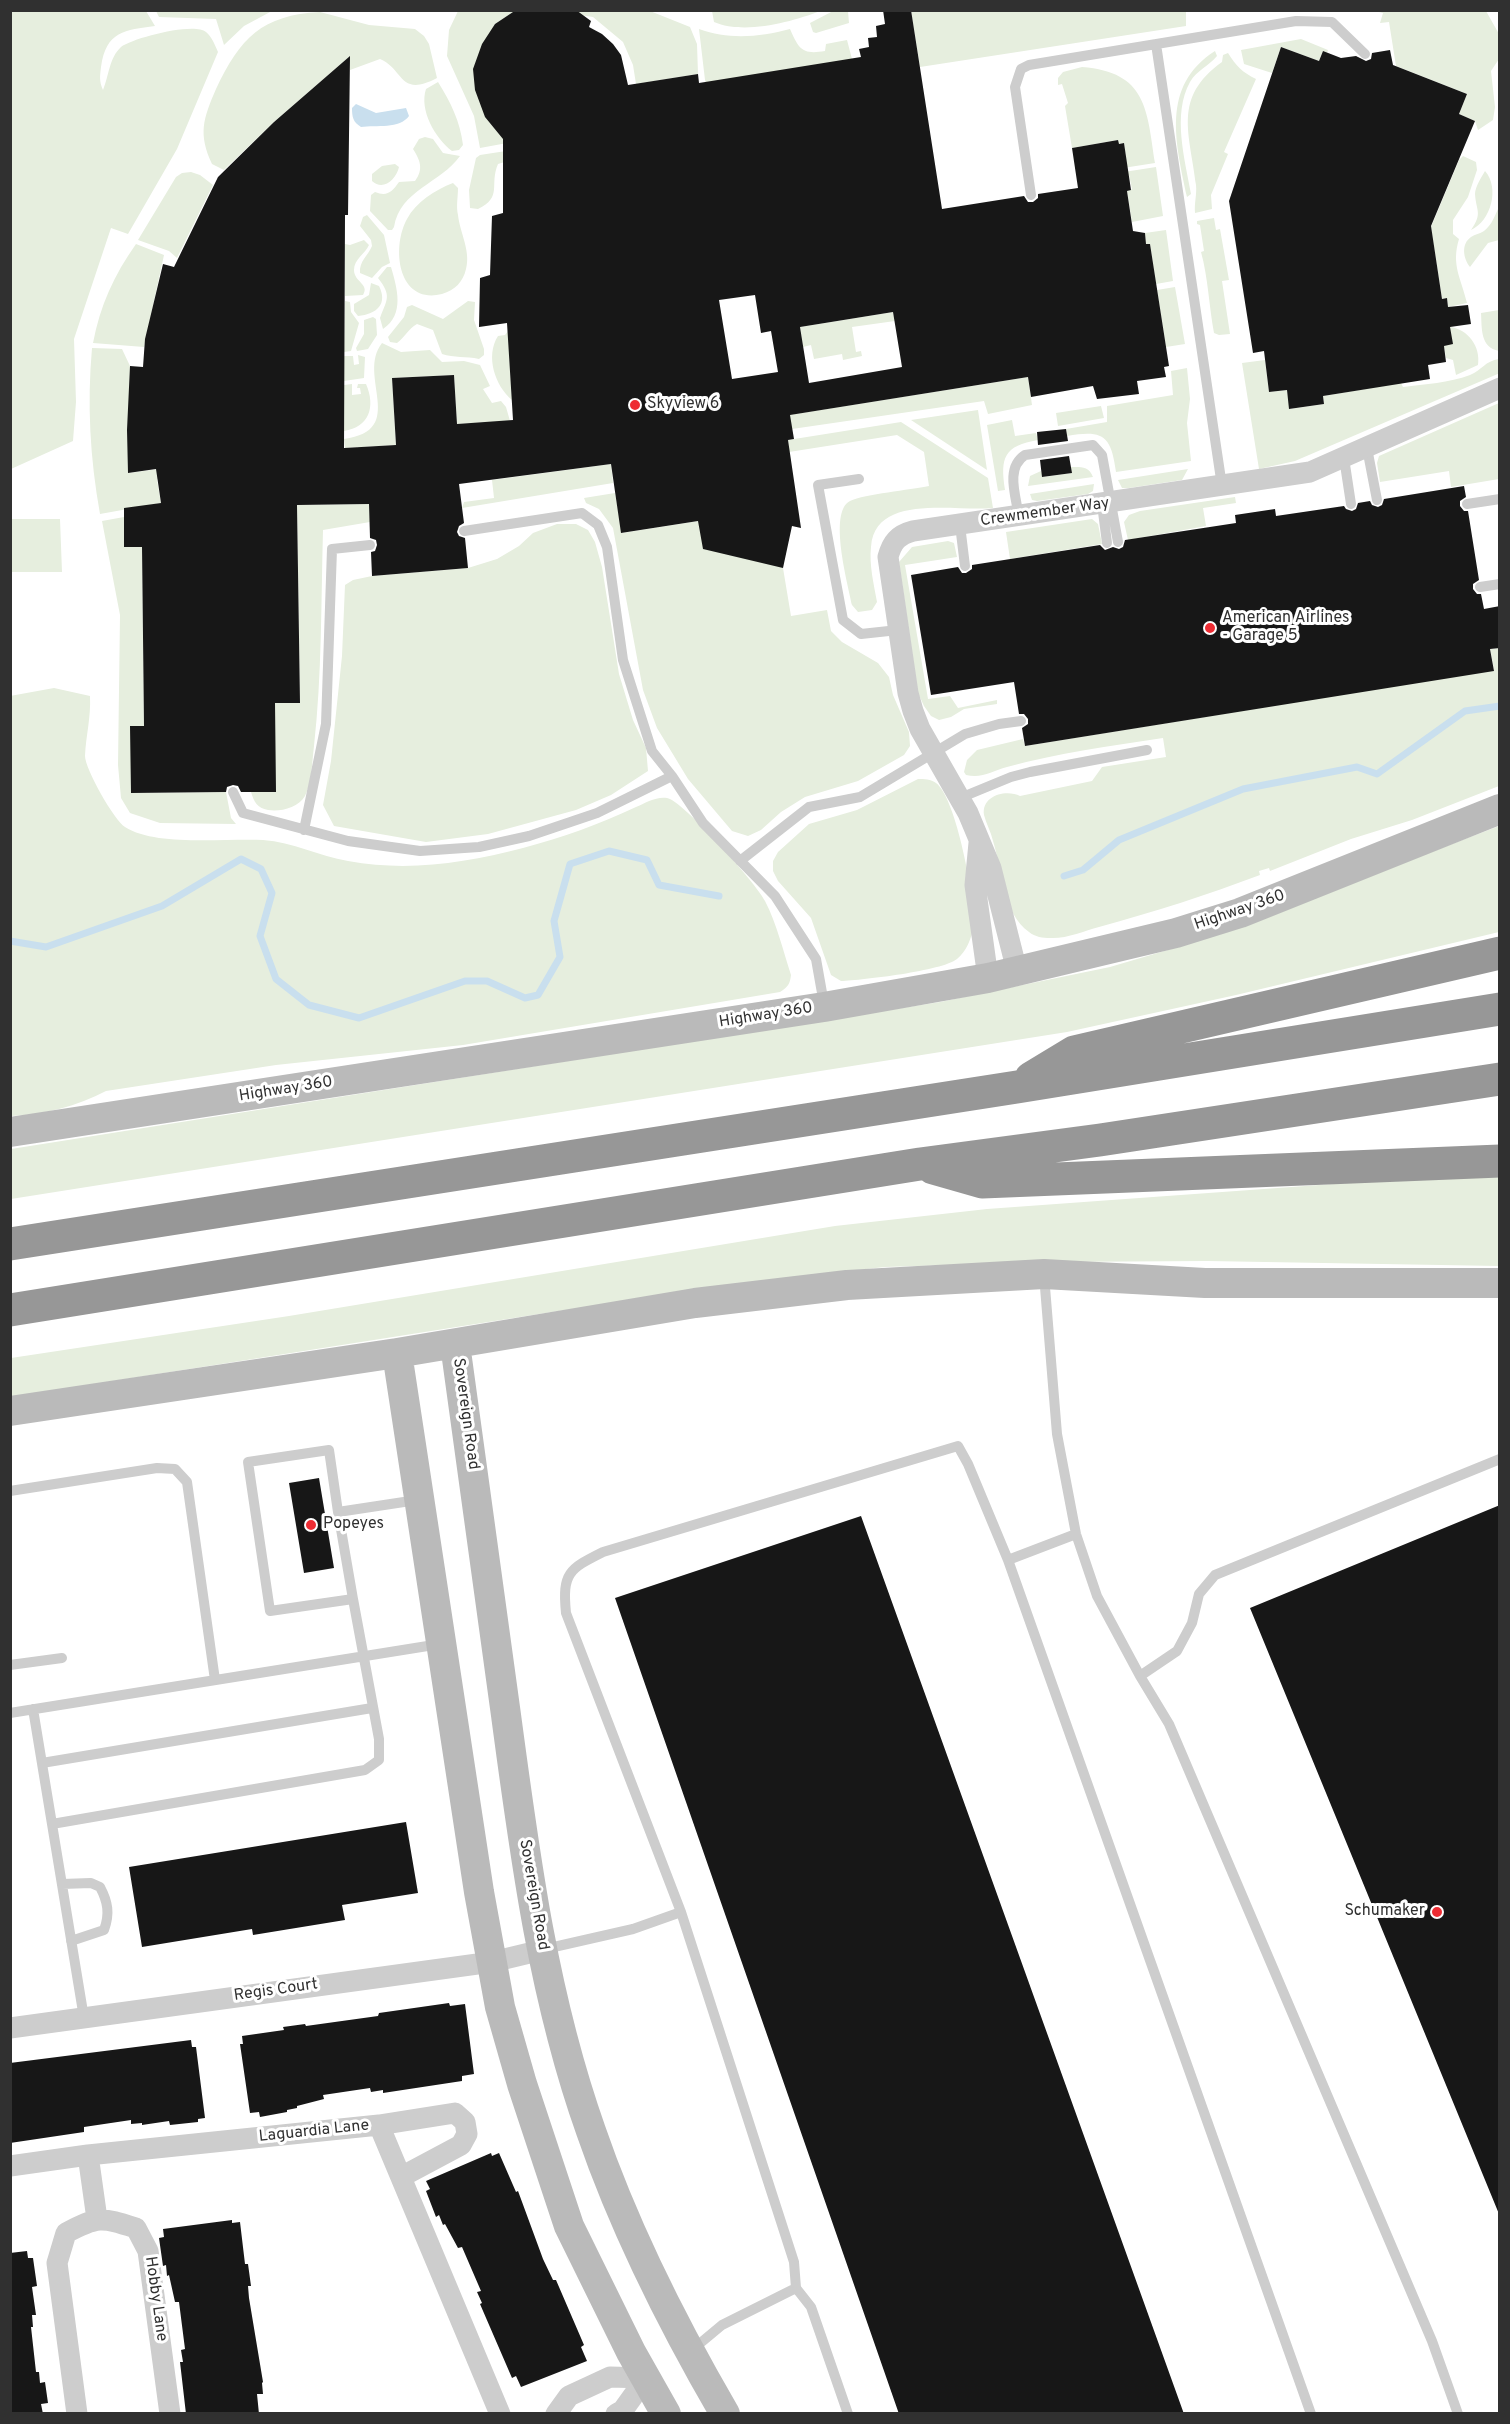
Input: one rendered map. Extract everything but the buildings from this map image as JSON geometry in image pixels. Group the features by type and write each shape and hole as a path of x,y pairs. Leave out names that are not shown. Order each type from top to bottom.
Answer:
{"highway":[{"path":"1017,1087 1074,1052 1500,953"},
{"path":"10,1244 1500,1009"},
{"path":"10,1310 920,1164 1100,1140 1500,1079"},
{"path":"920,1164 982,1182 1500,1161"}],"main road":[{"name":"Highway 360","path":"10,1132 824,1007 988,978 1176,933 1240,913 1500,809"},
{"path":"10,1411 455,1344 695,1303 846,1285 1044,1274 1205,1283 1500,1283"},
{"name":"Sovereign Road","path":"455,1344 529,1886 561,2033 590,2130 631,2237 689,2353 725,2414"},
{"path":"397,1353 479,1892 500,2007 522,2084 569,2226 631,2352 666,2414"},
{"path":"646,2378 689,2353"}],"street":[{"name":"Crewmember Way","path":"1017,971 991,868 969,813 920,729 913,711 898,630 888,557 891,546 897,538 904,533 1310,472 1500,388"},
{"name":"Crewmember Way","path":"979,842 975,885 988,978"},
{"name":"Regis Court","path":"10,2028 492,1962 542,1950"},
{"path":"379,2126 455,2113 465,2122 467,2134 461,2145 401,2177"},
{"name":"Laguardia Lane","path":"10,2166 88,2155 379,2126 500,2414"},
{"path":"76,2414 57,2263 66,2233 89,2220 98,2219 88,2155"},
{"name":"Hobby Lane","path":"98,2219 105,2218 136,2228 148,2251 170,2414"},
{"path":"556,2414 568,2396 610,2377 646,2378"},
{"path":"616,2414 623,2410 646,2378"}],"lane":[{"path":"1031,195 1015,87 1021,69 1037,63 1296,21 1324,21 1338,26 1365,54"},
{"path":"1156,44 1222,486"},
{"path":"1019,517 1013,474 1017,462 1025,455 1093,445 1102,455 1113,542"},
{"path":"1367,448 1377,500"},
{"path":"1344,458 1351,504"},
{"path":"859,479 818,485 843,620 861,634 898,630"},
{"path":"1467,504 1500,499"},
{"path":"464,531 582,513 598,525 607,547 623,660 652,751 672,776 703,823 775,896 816,959 824,1007"},
{"path":"960,525 965,566"},
{"path":"304,830 326,724 332,549 370,545"},
{"path":"1480,586 1500,584"},
{"path":"740,861 809,807 860,797 965,734 999,724 1021,721"},
{"path":"960,798 1011,777 1030,772 1147,750"},
{"path":"233,792 243,813 348,841 420,851 479,847 529,836 597,813 672,776"},
{"path":"1044,1274 1057,1434 1076,1534 1097,1596 1140,1677 1169,1724 1432,2341 1458,2414"},
{"path":"848,2414 811,2307 796,2288 794,2262 681,1912 566,1613 563,1586 577,1565 603,1552 958,1446 968,1464 1008,1560 1311,2414"},
{"path":"52,1824 365,1770 379,1760 379,1739 362,1656 353,1599 338,1512 329,1450 248,1462 270,1611 353,1599"},
{"path":"1140,1677 1177,1651 1192,1623 1199,1594 1215,1575 1500,1459"},
{"path":"10,1491 157,1468 175,1469 187,1482 215,1680"},
{"path":"338,1512 420,1500"},
{"path":"1008,1560 1076,1534"},
{"path":"10,1713 442,1643"},
{"path":"10,1665 62,1658"},
{"path":"42,1763 372,1708"},
{"path":"33,1709 84,2018"},
{"path":"62,1884 91,1883 100,1887 108,1901 109,1918 104,1930 71,1941"},
{"path":"542,1950 633,1929 681,1912"},
{"path":"689,2353 722,2325 796,2288"}],"green space":[{"path":"712,10 820,11 768,26 739,27 714,22"},
{"path":"835,10 848,11 849,23 813,32 810,23"},
{"path":"10,11 146,11 155,26 126,31 112,39 107,46 100,73 103,90 117,51 138,39 164,32 199,29 210,36 218,52 177,149 128,234 111,228 74,339 76,402 73,441 11,469"},
{"path":"156,11 272,11 244,26 224,45 216,19 159,17"},
{"path":"458,11 542,11 518,141 480,148 474,116 447,56 449,30"},
{"path":"553,11 650,11 690,27 697,44 698,74 636,84 633,65 623,42 593,17"},
{"path":"911,11 1186,11 1186,26 920,67"},
{"path":"1375,11 1486,11 1499,34 1499,59 1491,71 1495,107 1493,120 1478,130 1475,121 1459,114 1467,94 1396,66 1389,22 1380,23 1383,13"},
{"path":"320,12 369,25 415,29 424,36 429,44 437,78 415,85 409,83 380,59 350,70 349,57 274,122 224,170 212,164 205,144 205,118 216,89 234,56 255,32 268,24 300,14"},
{"path":"699,29 722,35 744,36 790,29 799,46 811,52 825,51 826,44 847,40 852,59 710,95 705,80"},
{"path":"1301,39 1328,50 1327,53 1323,51 1319,61 1281,47 1272,73 1244,64 1241,50"},
{"path":"1215,51 1217,56 1190,82 1182,108 1183,152 1191,194 1187,197 1177,137 1176,117 1179,99 1186,81 1198,65"},
{"path":"1228,53 1240,68 1256,79 1224,152 1228,154 1211,195 1212,209 1195,213 1196,185 1188,133 1190,103 1206,75 1222,62 1223,55"},
{"path":"1082,67 1103,70 1120,77 1132,86 1146,111 1155,163 1123,168 1126,157 1124,143 1118,144 1118,140 1072,148 1065,106 1068,103 1062,84 1058,85 1058,78 1063,72"},
{"path":"438,82 451,105 460,128 463,145 459,150 452,151 440,139 427,114 424,97 426,89"},
{"path":"425,137 433,139 443,153 460,156 443,173 404,204 394,227 388,230 370,211 371,195 375,192 389,193 399,182 415,181 420,165 413,149 419,139"},
{"path":"506,151 508,161 498,164 493,195 490,200 478,209 470,208 469,190 476,158 480,155"},
{"path":"1463,156 1476,162 1477,170 1468,197 1453,220 1453,234 1459,239 1456,264 1467,303 1448,307 1447,298 1442,299 1431,227 1459,160"},
{"path":"395,164 399,167 388,183 380,185 372,181 372,174 382,166"},
{"path":"1156,167 1163,216 1132,222 1127,191 1132,189 1129,175 1125,175 1124,172"},
{"path":"1485,171 1492,186 1491,204 1484,219 1471,230 1478,216 1475,191"},
{"path":"191,172 200,175 213,185 177,258 169,251 138,240 176,177 182,173"},
{"path":"453,183 458,188 457,212 467,255 466,269 461,282 455,288 442,294 427,295 416,291 407,283 402,272 399,258 402,231 407,219 421,202 439,189"},
{"path":"1499,207 1499,240 1488,243 1470,267 1466,260 1464,247 1471,237 1487,229"},
{"path":"367,215 384,235 390,263 382,267 372,278 360,273 362,262 372,246 371,240 360,226 363,217"},
{"path":"1214,218 1216,230 1220,229 1229,280 1222,281 1230,334 1219,335 1214,333 1201,252 1204,251 1200,225 1197,224 1197,221"},
{"path":"1166,230 1173,281 1156,284 1150,244 1146,244 1145,233"},
{"path":"364,240 369,245 354,266 354,270 365,291 363,295 345,296 345,244 350,245"},
{"path":"136,244 164,255 144,347 93,343 109,291"},
{"path":"387,267 391,267 398,300 394,316 383,329 380,318 387,294 378,278"},
{"path":"371,283 379,286 381,303 371,313 358,316 354,311 354,304 369,295"},
{"path":"1175,287 1185,344 1166,347 1157,290"},
{"path":"345,301 350,302 351,312 359,323 351,351 344,352"},
{"path":"468,301 475,302 474,320 484,349 484,355 479,359 442,354 433,330 417,324 397,343 390,342 388,337 404,317 407,307 412,305 443,319"},
{"path":"1499,310 1500,351 1488,346 1485,341 1481,313"},
{"path":"893,312 895,321 852,327 856,352 861,351 862,356 843,360 842,354 814,359 811,345 803,347 800,327"},
{"path":"373,317 376,319 377,335 368,349 357,351 356,348 364,334 364,320"},
{"path":"1450,327 1468,335 1475,346 1478,358 1478,365 1456,375 1453,360 1446,358 1444,346"},
{"path":"508,331 512,400 501,387 492,361 492,352 498,336 505,335"},
{"path":"382,343 401,352 430,350 442,362 464,361 480,365 490,386 483,389 492,403 501,401 506,407 510,421 457,424 454,375 392,378 396,445 345,448 344,439 363,434 374,425 378,413 378,400 374,371 376,356"},
{"path":"92,348 122,349 130,366 128,469 129,473 166,468 157,480 161,503 100,514 90,431"},
{"path":"358,355 365,357 364,378 344,381 344,356 353,356 354,365 359,364"},
{"path":"1499,359 1500,373 1295,461 1259,469 1242,363 1265,360 1269,392 1287,390 1290,409 1324,404 1323,396 1401,383 1403,387 1454,380 1470,375"},
{"path":"1187,368 1190,399 1187,423 1191,461 1116,472 1111,450 1103,438 1089,434 1067,436 1066,429 1107,422 1107,406 1173,395 1171,371"},
{"path":"1028,377 1032,405 988,414 984,401 792,429 789,415"},
{"path":"352,384 352,395 361,394 360,388 357,388 358,384 366,384 370,408 365,420 353,429 344,431 344,385"},
{"path":"1499,403 1499,479 1451,487 1449,471 1380,482 1377,463 1379,456"},
{"path":"1101,406 1104,418 1058,426 1056,413"},
{"path":"978,410 987,470 911,420"},
{"path":"1012,420 1015,436 1036,433 1038,440 1018,446 1007,455 1003,469 1005,490 998,491 987,425"},
{"path":"901,422 988,478 993,508 919,509 901,512 886,519 876,530 871,547 871,568 877,602 872,610 858,612 852,605 841,549 840,519 844,508 850,501 857,499 929,486 924,452 897,435 789,452 788,440"},
{"path":"611,464 613,483 462,508 464,502 494,498 492,480"},
{"path":"1071,467 1087,469 1093,477 1028,486 1030,476 1041,471 1043,477 1071,473"},
{"path":"1188,469 1182,480 1122,488 1118,480"},
{"path":"1094,484 1093,491 1088,494 1037,501 1032,500 1030,494"},
{"path":"615,493 622,533 698,521 783,568 791,616 827,610 831,631 842,642 878,663 889,677 893,695 909,732 910,746 904,755 858,781 805,797 781,812 761,830 748,836 732,831 688,779 657,728 643,690 613,528 599,509 586,503 584,498"},
{"path":"1235,497 1236,503 1203,508 1206,526 1128,540 1124,522 1129,515 1140,511"},
{"path":"369,504 370,522 323,530 317,719 309,785 305,796 298,804 278,810 261,808 256,804 251,792 275,703 300,703 297,505"},
{"path":"124,517 124,547 142,547 144,726 131,726 131,793 226,792 231,818 236,824 160,823 130,813 121,798 118,765 120,615 102,521"},
{"path":"10,519 60,519 62,572 11,572"},
{"path":"1092,519 1098,524 1102,544 1010,559 1006,532"},
{"path":"557,524 576,524 588,530 595,542 602,567 619,674 633,720 646,748 648,771 611,795 576,810 488,834 426,842 334,826 323,805 331,761 342,656 345,585 353,580 372,576 468,568 497,559 519,546 533,533"},
{"path":"948,541 954,543 957,557 905,565 928,699 950,696 958,708 997,700 997,704 964,709 951,717 939,720 931,716 918,693 899,562 912,547"},
{"path":"1499,648 1499,786 1412,820 1351,839 1270,871 1269,868 1259,871 1260,875 1220,889 1075,934 1056,938 1036,936 1020,924 1014,914 984,815 984,808 991,798 1008,793 1020,796 1092,781 1102,767 1166,757 1163,738 1084,750 1007,767 982,775 966,775 964,772 967,760 977,750 1023,739 1025,746 1494,670 1490,649"},
{"path":"54,688 90,696 85,756 90,772 120,822 138,833 154,837 274,841 348,861 414,866 458,862 538,844 594,825 651,800 667,798 675,802 702,827 734,861 765,901 791,975 789,983 780,992 463,1045 276,1065 106,1091 60,1109 11,1116 10,696"},
{"path":"918,779 936,783 951,808 968,874 973,914 970,940 960,956 949,963 902,974 841,981 831,975 811,918 778,881 773,871 773,861 778,852 809,824 857,810"},
{"path":"1499,826 1499,932 1236,995 1067,1032 11,1199 11,1149 940,1002 1110,967 1205,939"},
{"path":"1499,1172 1499,1266 1207,1261 1046,1262 885,1267 809,1275 552,1312 11,1397 11,1358 289,1316 835,1226 987,1209"}],"water":[{"path":"356,104 376,113 406,108 409,116 394,125 361,127 353,117 352,108"}],"waterway":[{"path":"1064,876 1083,870 1119,840 1243,789 1357,767 1377,774 1465,711 1500,706"},
{"path":"10,941 46,947 162,906 241,859 261,869 272,893 260,936 276,979 309,1005 359,1018 465,981 487,981 525,998 538,995 560,957 554,921 570,864 609,851 647,860 659,885 719,896"}],"place":[{"name":"Skyview 6","path":"635,405"},
{"name":"American Airlines - Garage 5","path":"1210,628"},
{"name":"Popeyes","path":"311,1525"},
{"name":"Schumaker","path":"1437,1912"}]}
